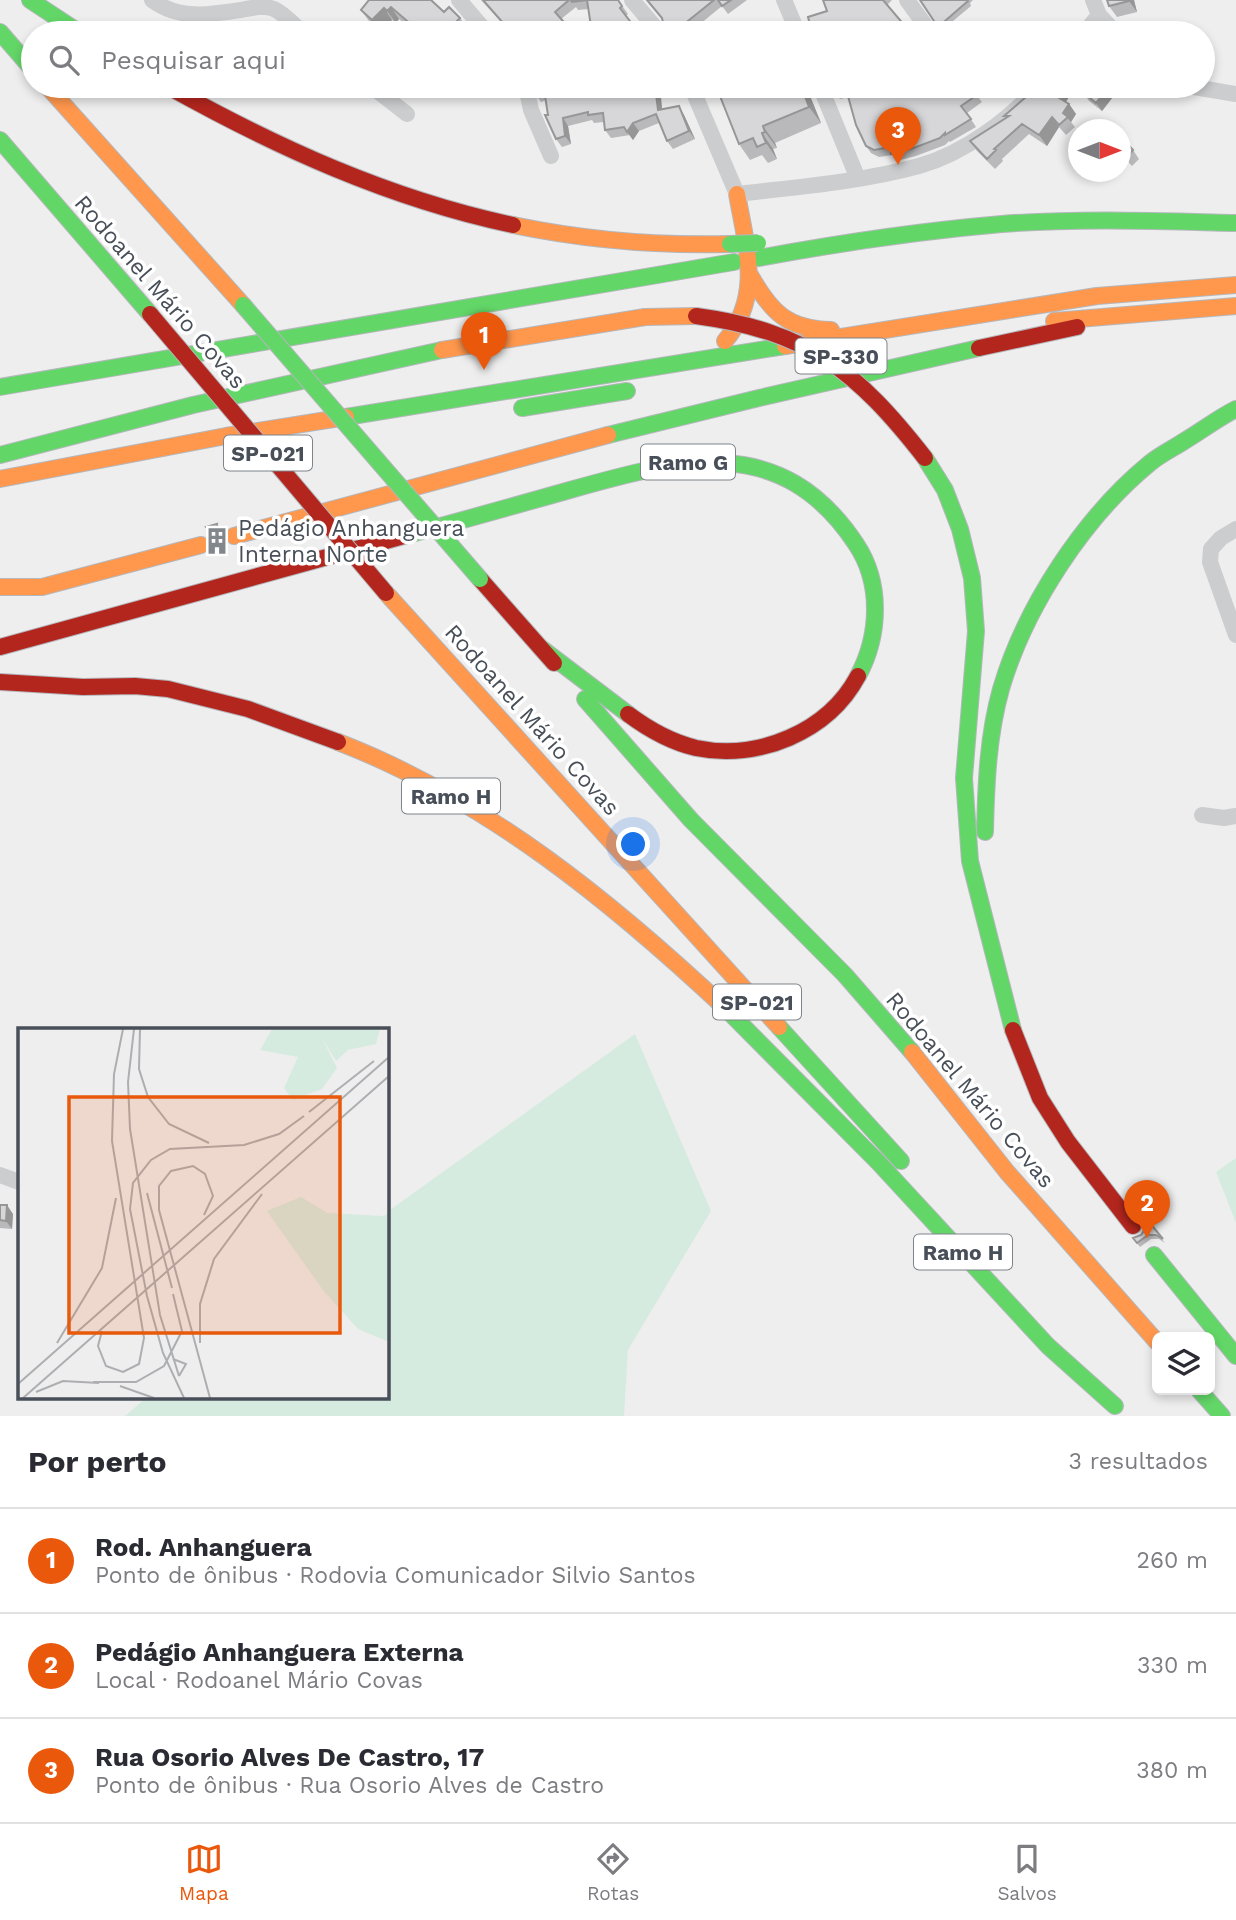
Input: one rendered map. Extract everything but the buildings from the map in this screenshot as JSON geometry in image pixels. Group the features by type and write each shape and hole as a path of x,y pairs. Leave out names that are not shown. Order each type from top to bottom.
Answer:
{"highway":[{"path":"30,0 62,21"},
{"path":"0,32 21,56"},
{"name":"Rodoanel Mário Covas","path":"58,98 243,304 691,820 845,975 927,1070 1007,1172 1152,1336"},
{"path":"189,98 268,141 337,172 421,202 555,233 609,241 678,245 730,244 759,251"},
{"name":"Rodoanel Mário Covas","path":"0,140 386,593 908,1168"},
{"path":"0,162 14,170 68,220"},
{"path":"671,365 713,348 734,334 747,309 750,275 737,194"},
{"path":"0,387 734,262 759,251 1003,224 1135,220 1236,223"},
{"path":"750,275 765,303 779,317 800,327 823,331 899,327"},
{"name":"SP-330","path":"0,479 226,436 899,327 1097,296 1236,285"},
{"path":"958,337 1066,319 1236,306"},
{"path":"233,536 784,390 1144,313"},
{"path":"0,456 193,405 380,363 471,345 645,317 696,316 752,323 783,335 825,357 864,387 902,426 945,491 960,529 972,578 976,631 965,733 964,778 970,861 1012,1028 1040,1098 1068,1142 1133,1226"},
{"name":"SP-330","path":"795,363 849,354"},
{"path":"510,410 646,388"},
{"path":"984,916 985,796 990,744 1001,690 1018,643 1047,589 1093,522 1147,466 1236,409"},
{"path":"333,438 373,431"},
{"path":"243,453 282,446"},
{"name":"Ramo G","path":"0,647 642,470 692,461 733,464 768,471 795,483 825,506 849,533 864,557 873,582 875,616 872,646 861,676 832,712 805,732 782,742 749,749 715,750 688,746 653,732 628,717 597,689 541,648"},
{"path":"71,482 121,472"},
{"path":"0,587 42,587 201,545"},
{"name":"Ramo H","path":"0,682 80,687 151,687 222,701 305,727 386,760 465,804 540,854 621,914 724,1007 814,1095 1049,1347 1119,1411"},
{"path":"944,1209 1119,1411"},
{"path":"1154,1255 1236,1356"},
{"path":"1203,1395 1222,1416"}],"street":[{"path":"152,0 183,15 215,14 265,4 290,21"},
{"path":"459,0 477,21"},
{"path":"632,0 650,21"},
{"path":"784,0 790,21"},
{"path":"907,0 922,21"},
{"path":"1096,7 1107,21"},
{"path":"1215,90 1236,94"},
{"path":"386,98 407,114"},
{"path":"528,98 551,156"},
{"path":"696,98 737,194 858,179 921,165 952,152 985,133 1027,98"},
{"path":"825,98 858,179"},
{"path":"1236,529 1221,538 1211,549 1210,562 1236,635"},
{"path":"1202,815 1224,818 1236,816"},
{"path":"0,1175 18,1182"}],"green space":[{"path":"635,1034 711,1211 628,1350 624,1416 125,1416 146,1398 388,1398 388,1211"},
{"path":"1236,1158 1236,1223 1216,1172"}],"traffic: fast":[{"path":"30,0 62,21"},
{"path":"0,32 21,56"},
{"path":"0,140 150,314"},
{"path":"759,258 880,238 1002,224 1089,221 1236,223"},
{"path":"730,244 758,243"},
{"path":"0,387 734,262"},
{"path":"243,305 480,579"},
{"path":"346,417 785,346"},
{"path":"608,435 979,348"},
{"path":"0,455 193,405 442,350"},
{"path":"522,408 627,391"},
{"path":"985,832 988,760 1001,689 1025,627 1041,596 1080,537 1126,485 1150,463 1236,409"},
{"path":"925,458 945,490 960,529 972,578 976,631 964,778 970,861 1013,1030"},
{"path":"411,534 651,469 726,463 762,469 795,484 827,508 856,544 864,559 874,592 875,609 871,644 858,676"},
{"path":"541,648 628,714"},
{"path":"585,699 691,820 845,975 912,1052"},
{"path":"727,1010 878,1162 1048,1346 1115,1406"},
{"path":"779,1027 901,1161"},
{"path":"1154,1255 1236,1356"},
{"path":"1203,1395 1222,1416"}],"traffic: slow":[{"path":"58,98 243,305"},
{"path":"725,341 737,324 748,288 747,251 737,194"},
{"path":"513,225 621,241 730,244"},
{"path":"750,275 765,299 782,316 803,326 831,330"},
{"path":"785,346 1097,296 1236,285"},
{"path":"1054,321 1236,306"},
{"path":"442,350 645,317 696,316"},
{"path":"0,479 226,436 346,417"},
{"path":"234,536 608,435"},
{"path":"0,587 42,587 201,545"},
{"path":"386,593 779,1027"},
{"path":"338,742 392,765 496,823 545,857 639,931 727,1010"},
{"path":"912,1052 1007,1172 1152,1336"}],"traffic: jam":[{"path":"189,98 292,150 378,186 422,201 513,225"},
{"path":"150,314 386,593"},
{"path":"696,316 769,332 827,360 876,401 925,458"},
{"path":"979,348 1077,327"},
{"path":"0,647 411,534"},
{"path":"480,579 554,663"},
{"path":"628,714 660,734 696,748 743,750 767,746 810,727 829,713 845,696 858,676"},
{"path":"0,682 168,689 248,709 338,742"},
{"path":"1013,1030 1040,1098 1068,1142 1133,1226"}],"place":[{"name":"Rua Osorio Alves De Castro, 17","path":"898,165"},
{"name":"Rod. Anhanguera","path":"484,370"},
{"name":"Pedágio Anhanguera Interna Norte","path":"217,541"},
{"name":"Pedágio Anhanguera Externa","path":"1147,1238"}]}
